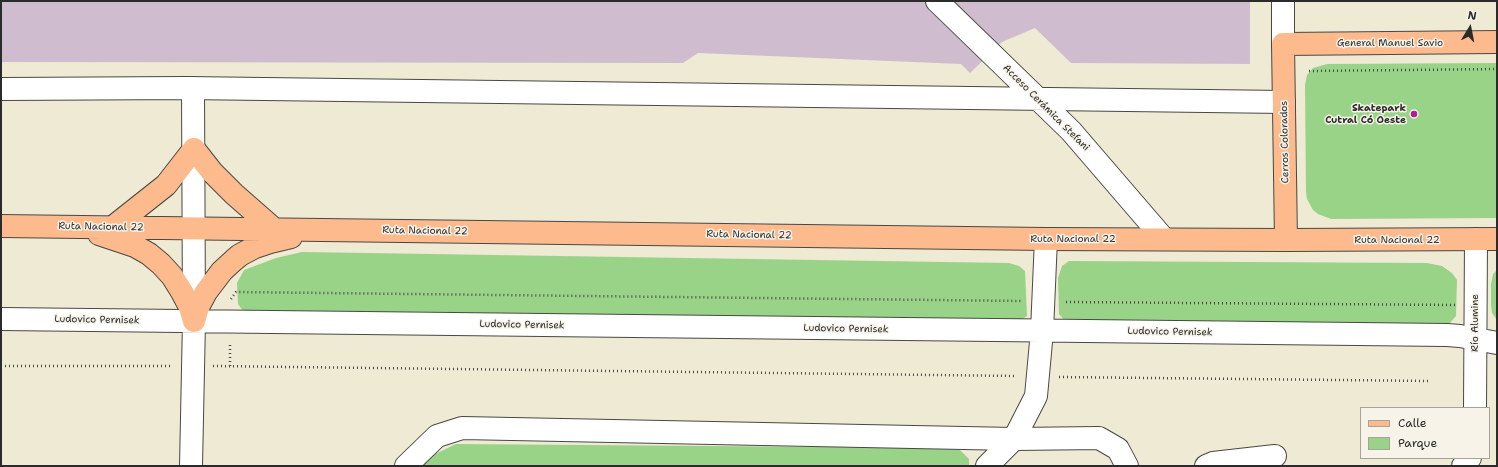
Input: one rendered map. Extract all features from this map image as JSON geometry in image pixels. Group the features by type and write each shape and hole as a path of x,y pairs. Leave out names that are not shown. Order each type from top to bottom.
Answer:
{"main road":[{"name":"General Manuel Savio","path":"1284,44 1497,42"},
{"name":"Cerros Colorados","path":"1284,44 1286,240"},
{"path":"113,227 166,184 194,149 212,172 234,194 275,230"},
{"name":"Ruta Nacional 22","path":"1,226 1046,239 1486,239"},
{"path":"71,227 120,240 149,254 161,264 177,284 186,299 194,322"},
{"path":"194,322 202,300 211,284 222,271 240,255 255,247 270,242 321,230"}],"street":[{"name":"Acceso Cerámica Stefani","path":"937,1 1039,99 1080,141 1164,240"},
{"path":"1283,1 1284,44"},
{"path":"191,466 194,322 193,88"},
{"path":"1,89 193,88 1284,102"},
{"path":"987,466 1014,439 1036,396 1042,331 1046,239"},
{"name":"Río Alumine","path":"1475,407 1475,305 1486,239"},
{"name":"Ludovico Pernisek","path":"1,320 1447,335 1497,343"},
{"path":"406,466 437,436 462,428 1014,439 1100,438 1118,449 1128,466"},
{"path":"1206,466 1213,463 1275,456"}],"path":[{"path":"1309,71 1497,69"},
{"path":"230,366 230,299 236,292 1043,302 1475,305"},
{"path":"1,366 230,366 1430,381"}],"shaded area":[{"path":"1,1 1250,1 1250,64 1071,63 1035,28 1002,42 970,73 961,64 698,53 683,63 1,62"}],"green space":[{"path":"1497,63 1497,218 1331,219 1318,214 1313,210 1307,199 1306,192 1305,85 1307,75 1313,68 1327,64"},
{"path":"302,252 1009,263 1019,266 1025,271 1027,316 1018,322 243,311 238,304 237,283 244,270 276,258"},
{"path":"1069,261 1427,263 1442,266 1452,273 1457,280 1456,316 1449,324 1065,321 1059,314 1058,278 1062,266"},
{"path":"1497,270 1497,320 1492,313 1491,284 1493,274"},
{"path":"456,444 958,448 969,459 969,466 419,466 427,458"}],"place":[{"name":"Skatepark Cutral Có Oeste","path":"1414,114"}]}
